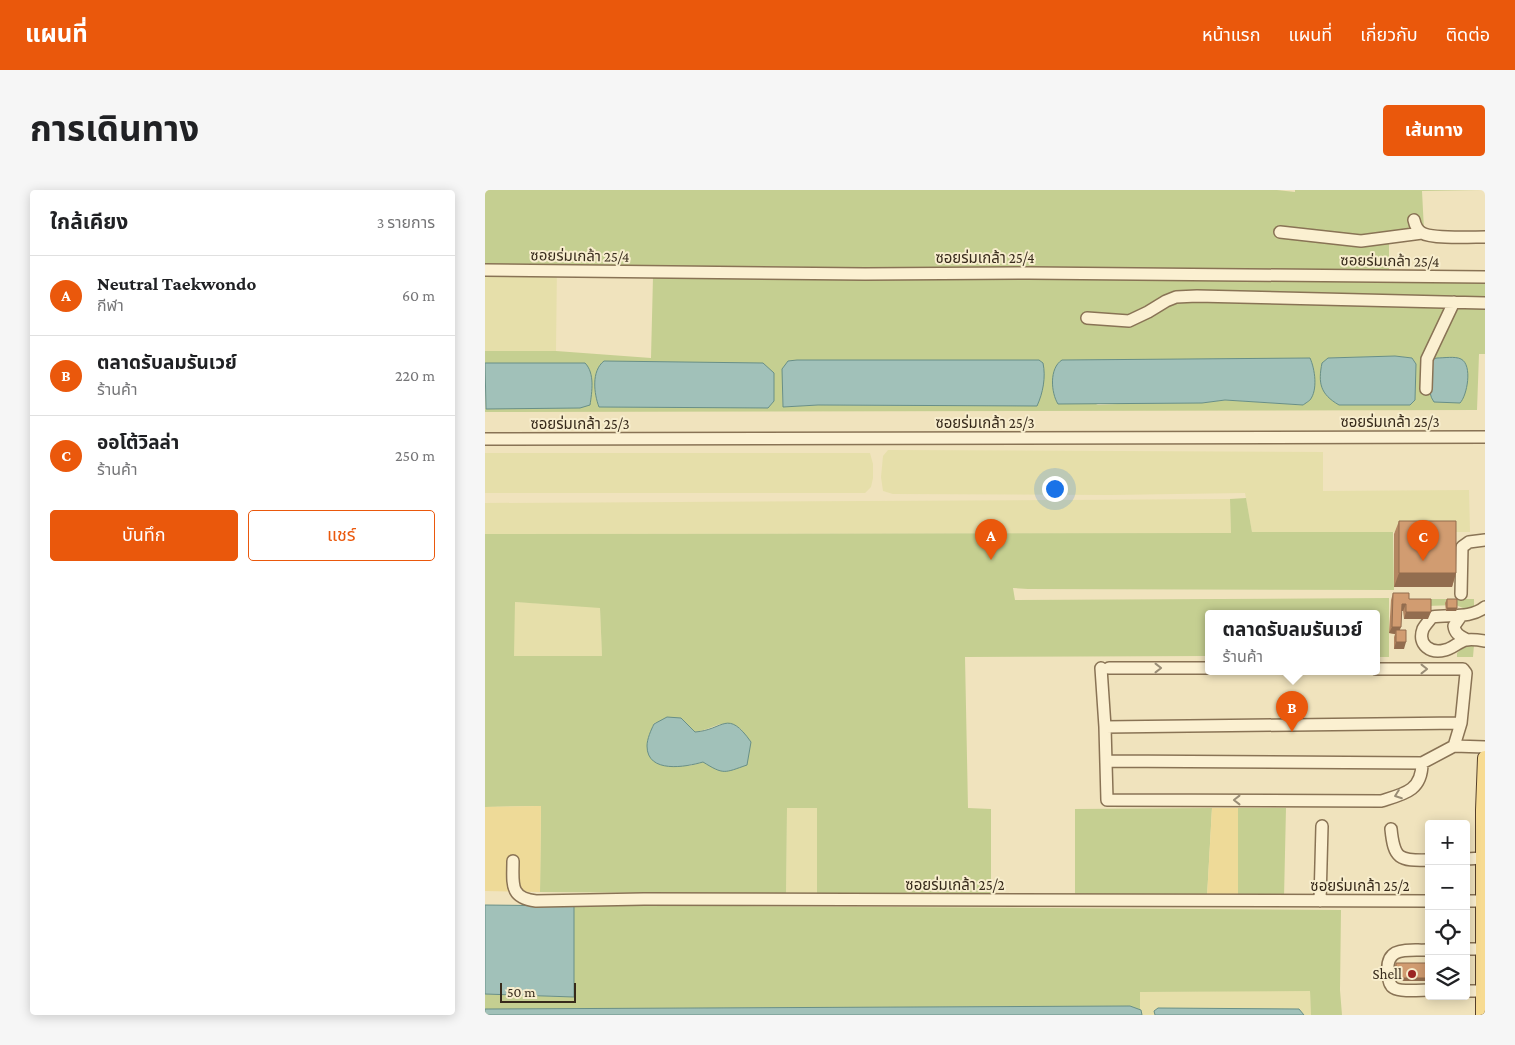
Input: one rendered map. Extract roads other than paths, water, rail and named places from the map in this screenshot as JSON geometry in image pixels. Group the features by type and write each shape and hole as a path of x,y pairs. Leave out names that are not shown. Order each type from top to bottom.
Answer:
{"main road":[{"path":"1483,1015 1485,758"}],"street":[{"path":"1414,220 1422,233"},
{"path":"1280,232 1361,241 1422,233 1485,237"},
{"name":"ซอยร่มเกล้า 25/4","path":"485,270 1485,277"},
{"path":"1087,318 1129,321 1171,299 1197,296 1485,303"},
{"path":"1426,389 1427,359 1454,302"},
{"name":"ซอยร่มเกล้า 25/3","path":"485,440 1485,436"},
{"path":"1461,594 1462,547 1469,542 1485,540"},
{"path":"1467,640 1443,651 1426,648 1422,642 1423,630 1432,617 1461,616 1476,613 1485,607"},
{"path":"1461,616 1454,626 1455,632 1467,640 1485,641"},
{"path":"1205,668 1105,668 1107,800 1381,801 1403,794 1416,786 1422,774 1422,763"},
{"path":"1380,669 1463,669 1466,673 1461,722 1454,746"},
{"path":"1105,727 1461,722"},
{"path":"1106,761 1422,763 1454,746 1485,747"},
{"path":"1320,901 1322,826"},
{"path":"1391,829 1396,855 1409,861 1425,860"},
{"path":"1470,859 1483,858"},
{"name":"ซอยร่มเกล้า 25/2","path":"513,861 513,886 516,893 520,898 535,901 644,899 1425,901"},
{"path":"1470,901 1483,901"},
{"path":"1470,949 1483,949"},
{"path":"1425,950 1399,951 1389,957 1388,963 1389,984 1393,988 1425,990"},
{"path":"1470,991 1483,991"}],"water":[{"path":"1395,356 1412,358 1416,364 1415,400 1410,405 1339,405 1324,392 1320,376 1322,363 1328,358"},
{"path":"1310,358 1315,385 1313,396 1303,405 1225,400 1202,403 1058,404 1053,387 1055,369 1062,360"},
{"path":"1456,358 1465,362 1468,381 1465,394 1460,403 1434,402 1430,393 1429,381 1432,359"},
{"path":"1039,360 1043,363 1044,379 1037,406 818,405 783,407 782,369 788,361"},
{"path":"604,361 763,363 774,373 774,401 768,408 599,407 595,389 595,377 600,365"},
{"path":"485,363 585,363 592,377 590,405 580,408 486,409"},
{"path":"667,717 681,718 695,732 730,723 736,726 751,742 747,765 729,771 720,771 703,762 678,767 660,765 653,761 647,746 648,738 654,724"},
{"path":"485,905 574,906 574,997 485,994"},
{"path":"1130,1006 1141,1010 1142,1015 485,1015 485,1009"},
{"path":"1158,1008 1299,1009 1304,1015 1155,1015 1154,1011"}],"place":[{"name":"Neutral Taekwondo","path":"991,560"},
{"name":"ออโต้วิลล่า","path":"1423,561"},
{"name":"ตลาดรับลมรันเวย์","path":"1292,732"},
{"name":"Shell","path":"1412,974"}]}
